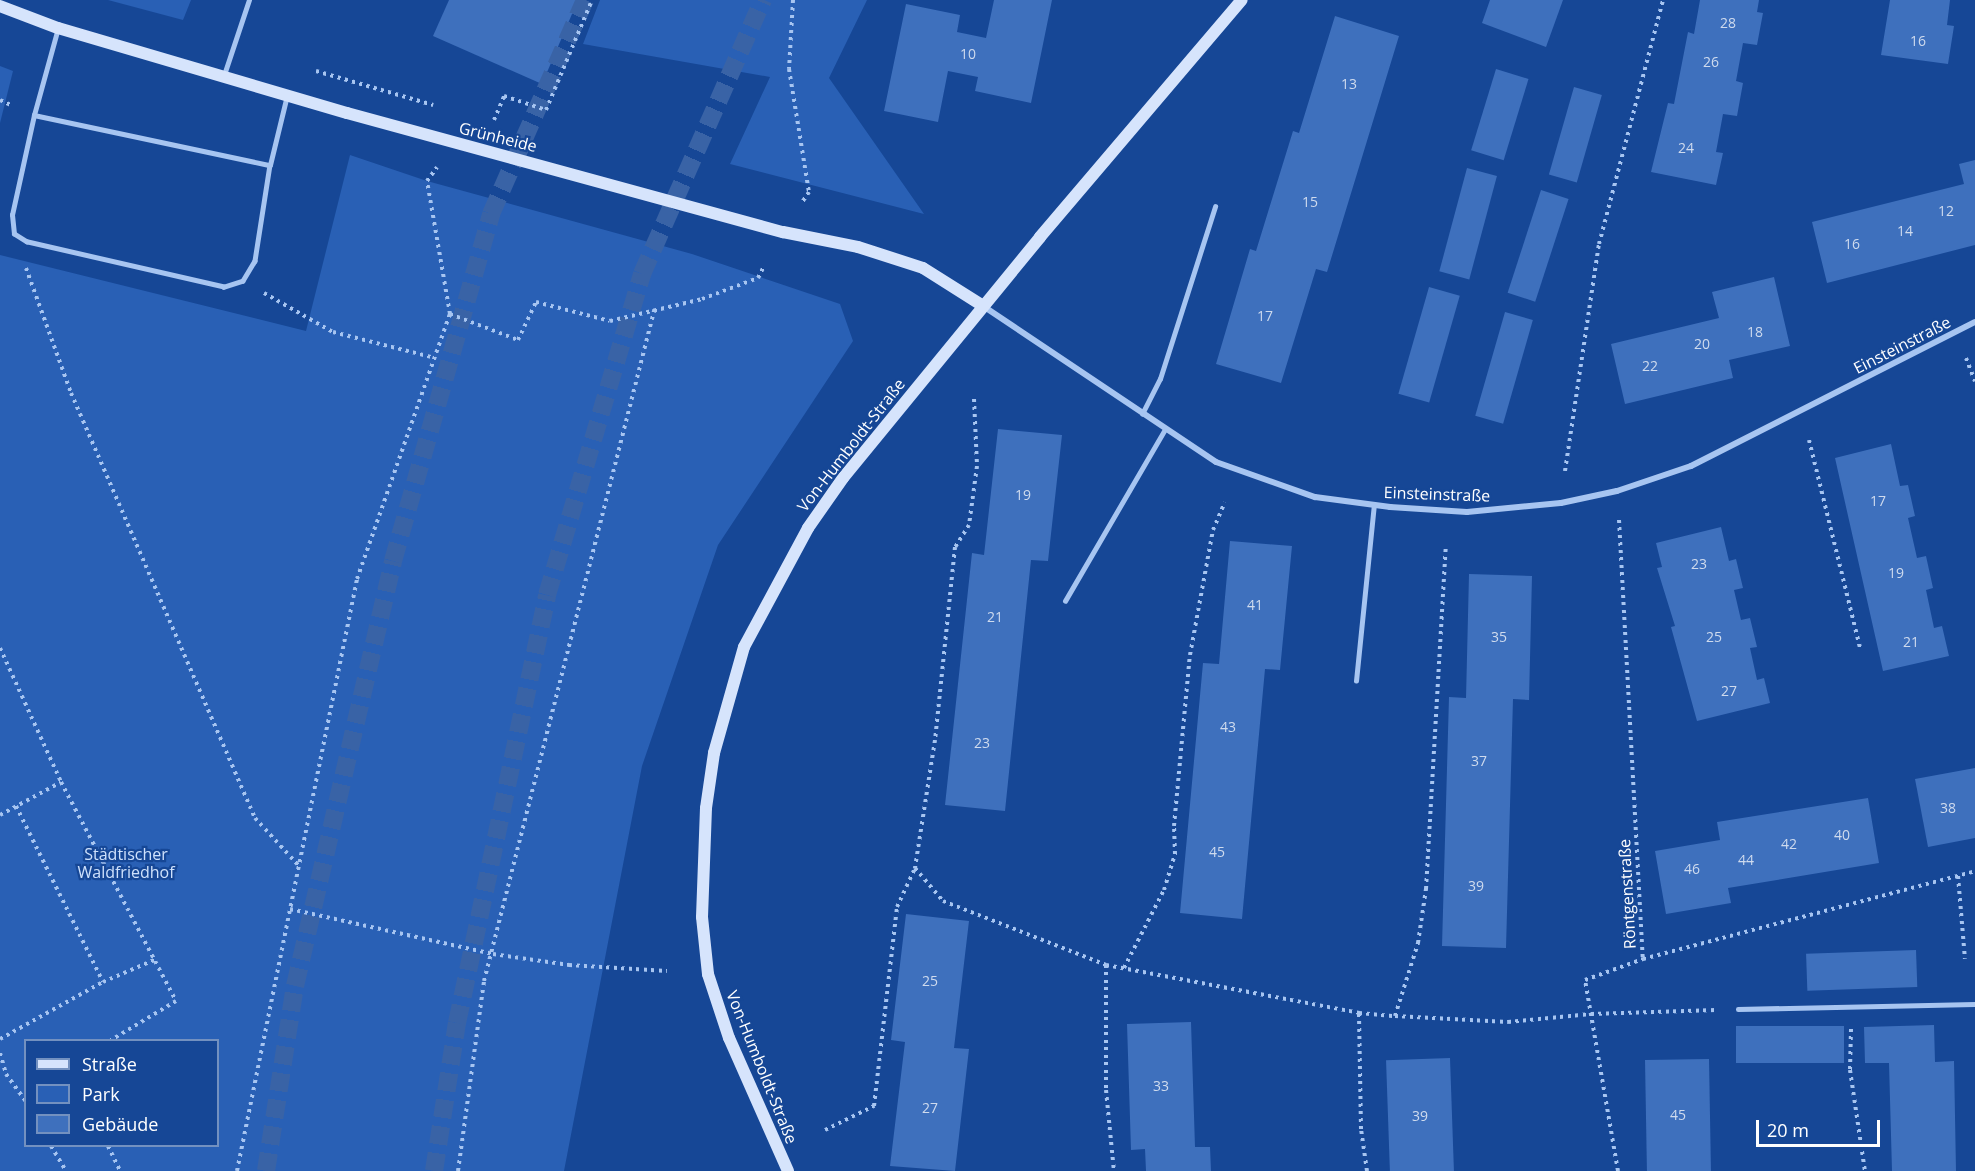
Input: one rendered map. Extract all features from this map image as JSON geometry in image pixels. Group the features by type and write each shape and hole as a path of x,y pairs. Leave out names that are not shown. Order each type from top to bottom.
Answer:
{"street":[{"name":"Von-Humboldt-Straße","path":"788,1171 729,1038 708,974 702,862 714,753 744,647 808,528 843,478 983,306 1242,0"},
{"name":"Grünheide","path":"0,6 58,28 287,95 783,232 858,247 923,268 983,306"},
{"name":"Einsteinstraße","path":"983,306 1164,431 1216,462 1315,497 1374,505 1467,512 1543,506 1617,491 1711,457 1975,322"}],"lane":[{"path":"224,77 249,0"},
{"path":"58,28 34,115 12,215 14,234 27,242 224,287 243,281 255,261 270,165 287,95"},
{"path":"34,115 270,165"},
{"path":"1142,414 1160,379 1215,207"},
{"path":"1065,601 1164,431"},
{"path":"1356,681 1374,505"},
{"path":"1738,1009 1975,1004"}],"path":[{"path":"494,120 504,96 546,110 592,0"},
{"path":"793,0 789,69 809,192 803,201"},
{"path":"1565,471 1599,244 1663,0"},
{"path":"316,71 434,105"},
{"path":"237,1171 357,579 450,314 427,181 438,166"},
{"path":"14,234 70,393 255,818 300,866"},
{"path":"450,314 518,340 536,302 610,321 655,307 702,298 758,278 764,266"},
{"path":"243,281 333,332 435,358"},
{"path":"458,1171 484,981 493,954 655,307"},
{"path":"1966,357 1975,381"},
{"path":"825,1130 874,1106 897,907 915,868 935,740 955,547 969,525 977,466 974,399"},
{"path":"1809,440 1861,651"},
{"path":"1124,968 1164,890 1175,854 1174,826 1190,654 1213,530 1225,502"},
{"name":"Röntgenstraße","path":"1619,520 1643,959 1975,871"},
{"path":"1395,1016 1418,943 1426,889 1446,546"},
{"path":"0,648 61,782 176,1001 114,1039"},
{"path":"0,815 61,782"},
{"path":"16,806 103,982"},
{"path":"915,868 943,901 1106,965 1359,1013 1508,1022 1591,1014 1738,1009"},
{"path":"1958,876 1965,959"},
{"path":"290,909 493,954 569,965 667,971"},
{"path":"1618,1171 1585,980 1643,959"},
{"path":"0,1039 103,982 154,960"},
{"path":"1106,965 1108,1126 1114,1171"},
{"path":"1359,1013 1361,1129 1367,1171"},
{"path":"1851,1019 1850,1070 1865,1171"},
{"path":"0,1053 6,1074 24,1098"},
{"path":"0,1078 6,1074"},
{"path":"19,1090 24,1088"},
{"path":"52,1147 66,1171"},
{"path":"108,1147 120,1171"}],"green space":[{"path":"108,0 191,0 183,20"},
{"path":"600,0 867,0 829,78 924,214 730,164 770,77 583,44"},
{"path":"0,66 13,71 0,123"},
{"name":"Städtischer Waldfriedhof","path":"350,155 427,181 692,254 840,304 853,341 718,545 642,766 564,1171 0,1171 0,255 306,331"}],"building":[{"path":"449,0 578,0 542,84 433,36"},
{"path":"994,0 1052,0 1031,103 975,91 978,77 948,71 938,122 884,111 906,4 960,15 957,32 986,38"},
{"path":"1490,0 1563,0 1546,47 1482,23"},
{"path":"1700,0 1759,0 1757,12 1763,13 1757,45 1743,43 1736,81 1743,83 1737,116 1723,114 1716,152 1723,153 1716,185 1651,172 1668,103 1674,104 1688,32 1694,34"},
{"path":"1890,0 1950,0 1947,25 1954,26 1948,64 1881,55"},
{"path":"1335,16 1399,36 1327,272 1316,269 1281,383 1216,364 1250,249 1256,251 1293,131 1299,133"},
{"path":"1496,69 1529,79 1504,160 1471,150"},
{"path":"1574,87 1602,95 1577,182 1549,174"},
{"path":"1975,160 1975,245 1827,283 1812,222 1964,184 1959,164"},
{"path":"1467,168 1497,176 1469,279 1439,271"},
{"path":"1541,190 1569,199 1535,302 1508,293"},
{"path":"1774,277 1790,346 1729,360 1733,378 1625,404 1611,344 1719,318 1712,292"},
{"path":"1429,287 1460,296 1429,403 1398,394"},
{"path":"1505,312 1533,320 1503,424 1475,416"},
{"path":"998,429 1062,435 1048,561 1031,560 1005,811 945,805 972,553 984,555"},
{"path":"1891,444 1900,486 1908,485 1915,516 1908,518 1917,558 1926,556 1933,588 1926,590 1934,628 1942,626 1949,656 1883,671 1835,458"},
{"path":"1721,527 1729,561 1736,559 1743,588 1734,590 1741,620 1750,618 1757,647 1750,648 1757,680 1764,678 1770,703 1697,721 1671,627 1675,626 1657,568 1662,567 1656,543"},
{"path":"1230,541 1292,546 1280,670 1265,669 1242,919 1180,913 1203,663 1219,664"},
{"path":"1469,574 1532,576 1529,700 1513,699 1506,948 1442,946 1449,697 1466,698"},
{"path":"1975,768 1975,838 1928,847 1915,779"},
{"path":"1868,798 1879,863 1728,888 1731,903 1666,914 1655,851 1720,840 1717,822"},
{"path":"906,914 969,921 954,1048 969,1049 955,1171 890,1166 905,1042 891,1040"},
{"path":"1916,950 1917,987 1807,991 1806,954"},
{"path":"1191,1022 1195,1147 1210,1147 1211,1171 1146,1171 1145,1149 1131,1150 1127,1024"},
{"path":"1934,1025 1935,1062 1954,1061 1956,1171 1892,1171 1889,1063 1865,1063 1864,1027"},
{"path":"1736,1026 1844,1026 1844,1063 1736,1063"},
{"path":"1450,1058 1454,1171 1390,1171 1386,1060"},
{"path":"1709,1059 1711,1171 1647,1171 1645,1060"}],"tunnel":[{"path":"266,1171 295,986 393,561 491,214 585,0"},
{"path":"434,1171 457,1023 547,595 642,274 763,0"}]}
